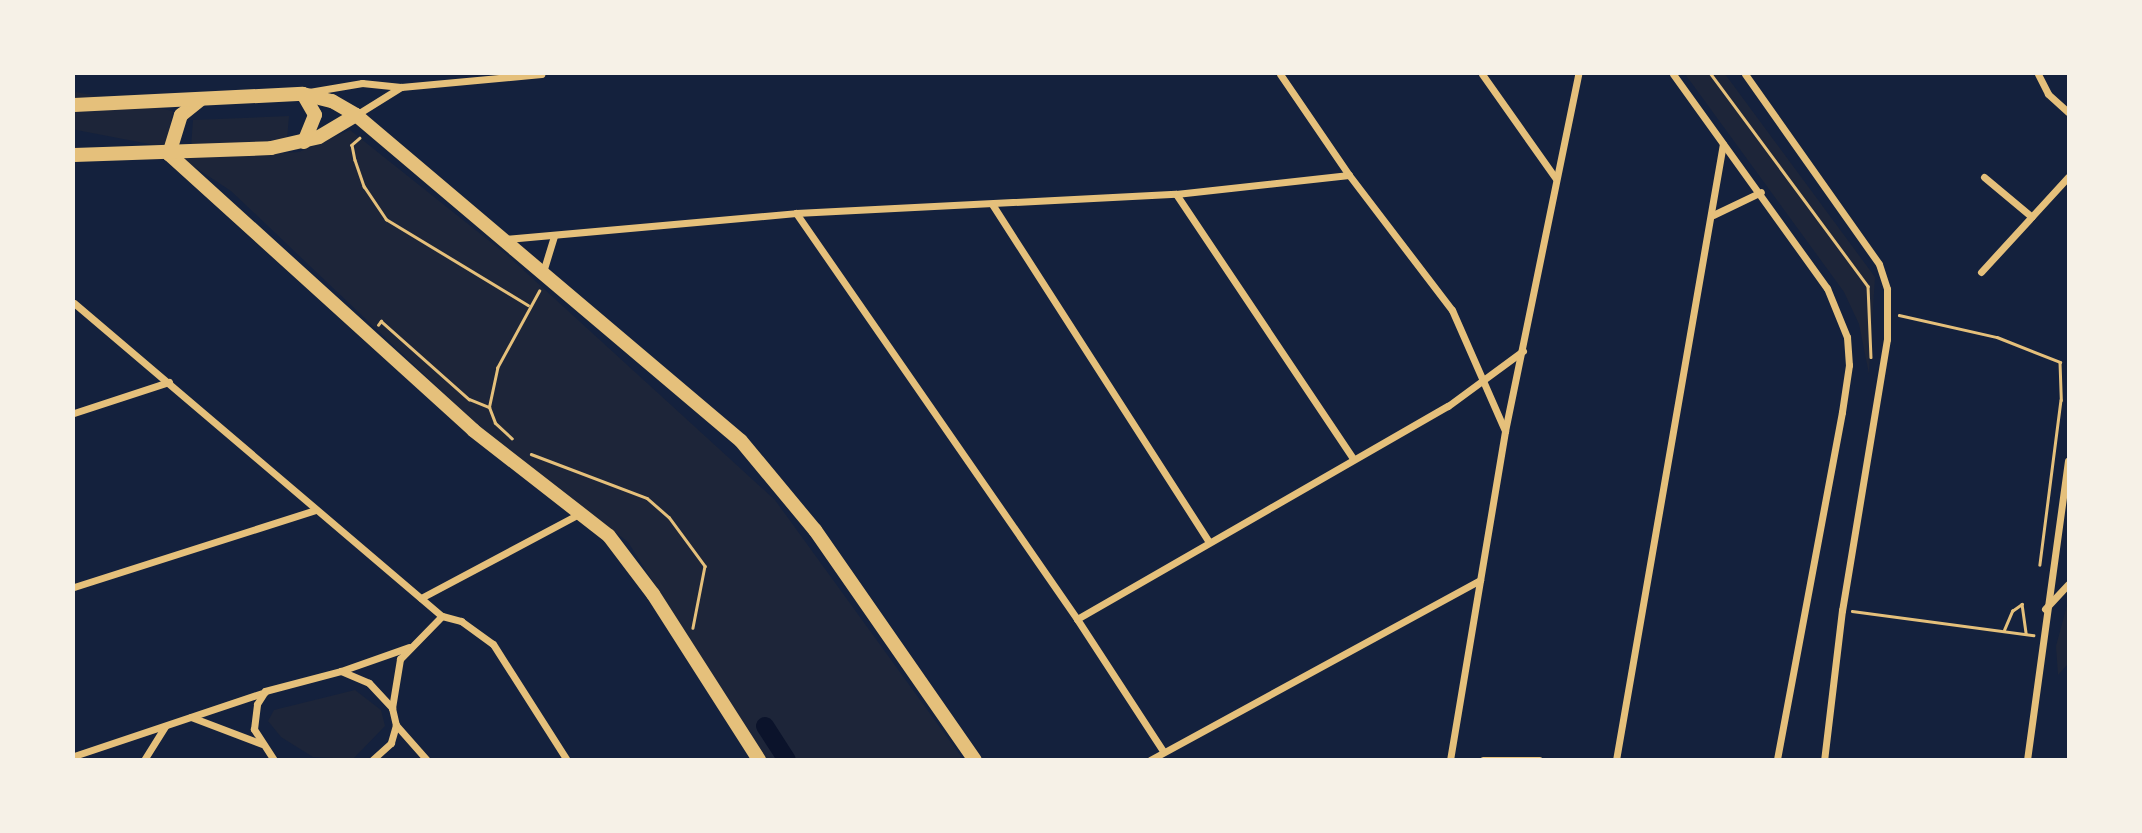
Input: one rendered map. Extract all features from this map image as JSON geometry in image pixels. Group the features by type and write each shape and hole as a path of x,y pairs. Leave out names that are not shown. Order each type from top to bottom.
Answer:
{"main road":[{"path":"303,94 315,116 304,142"},
{"path":"74,105 303,94 332,101 356,116 741,441 815,530 975,760"},
{"path":"169,154 181,114 202,98"},
{"path":"74,155 169,154 304,142 356,116"},
{"path":"169,154 473,430 583,512 636,570 759,760"}],"street":[{"path":"303,94 362,83 401,87 541,74"},
{"path":"1280,74 1349,175 1452,310 1505,431"},
{"path":"1482,74 1556,179"},
{"path":"1450,760 1505,431 1578,74"},
{"path":"1673,74 1761,192 1839,312 1849,365 1777,760"},
{"path":"1745,74 1879,264 1889,313 1842,610 1824,760"},
{"path":"2038,74 2048,94 2068,112"},
{"path":"356,116 401,87"},
{"path":"1616,760 1713,216 1723,144"},
{"path":"503,239 796,213 1176,194 1349,175"},
{"path":"1984,177 2032,216"},
{"path":"1981,272 2068,177"},
{"path":"1713,216 1761,192"},
{"path":"1176,194 1353,458"},
{"path":"992,204 1208,541"},
{"path":"796,213 1077,619 1163,751"},
{"path":"546,276 554,236"},
{"path":"74,303 442,616 477,630 506,658 567,760"},
{"path":"1077,619 1208,541 1448,406 1523,351"},
{"path":"74,413 169,382"},
{"path":"2027,760 2041,637 2068,461"},
{"path":"2062,502 2068,514"},
{"path":"74,587 315,510"},
{"path":"421,598 583,512"},
{"path":"1150,760 1480,580"},
{"path":"2045,609 2068,584"},
{"path":"372,760 391,743 396,724 393,708 396,667 413,645 442,616"},
{"path":"74,756 265,691 341,671 413,645"},
{"path":"341,671 369,683 393,708"},
{"path":"265,691 254,713 254,729 274,760"},
{"path":"191,716 262,744"},
{"path":"396,724 427,760"},
{"path":"144,760 165,726"},
{"path":"1483,760 1539,760"}],"path":[{"path":"1711,74 1868,286 1872,302 1868,348 1880,376"},
{"path":"371,128 352,145 364,186 386,219 528,305"},
{"path":"520,446 495,423 489,407 497,368 528,305 546,276"},
{"path":"1889,313 1997,337 2060,362 2061,400 2039,556 2049,589"},
{"path":"369,336 381,321 469,399 489,407"},
{"path":"528,453 647,498 681,531 705,566 687,648"},
{"path":"2003,631 2012,611 2022,604 2026,634"},
{"path":"1842,610 2041,637"}],"shaded area":[{"path":"1685,74 1725,74 1875,277 1869,374 1859,324 1844,292"},
{"path":"76,92 173,111 166,147 74,129"},
{"path":"289,116 287,140 191,147 193,120"},
{"path":"350,130 507,255 775,500 963,759 764,759 628,542 494,441 231,191 181,158 299,152"},
{"path":"2068,602 2068,664 2058,675 2056,646"},
{"path":"355,690 381,710 385,726 353,759 313,757 281,737 268,721 274,710"}],"waterway":[{"path":"765,726 787,760"}]}
